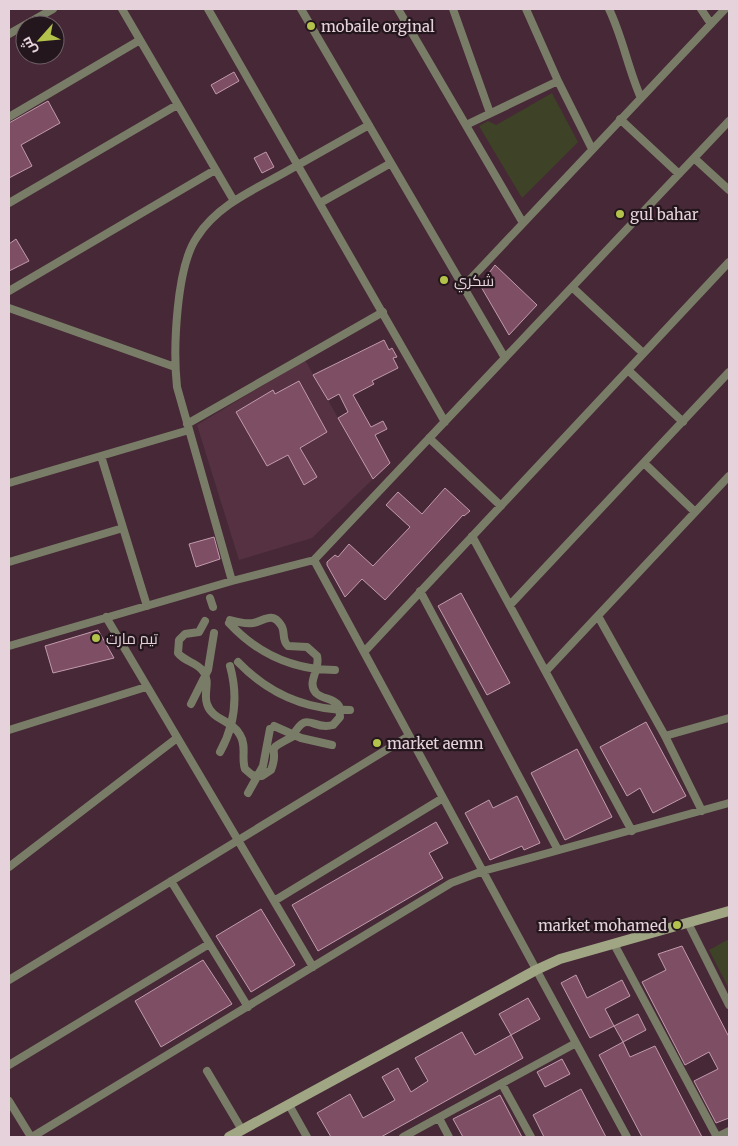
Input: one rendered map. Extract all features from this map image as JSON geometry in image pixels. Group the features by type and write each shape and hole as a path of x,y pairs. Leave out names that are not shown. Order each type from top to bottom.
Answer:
{"street":[{"path":"9,34 53,9"},
{"path":"122,9 234,201"},
{"path":"208,9 445,422"},
{"path":"301,9 505,358"},
{"path":"398,9 522,223"},
{"path":"453,9 490,113"},
{"path":"526,9 558,81 592,149"},
{"path":"609,9 621,34 629,69 641,98"},
{"path":"701,9 711,24"},
{"path":"463,287 725,9"},
{"path":"9,117 140,40"},
{"path":"466,125 558,81"},
{"path":"9,203 177,105"},
{"path":"620,120 679,174"},
{"path":"9,646 232,581 314,560 729,121"},
{"path":"232,581 181,404 175,367 180,293 190,252 196,238 205,226 234,201 369,125"},
{"path":"694,158 729,190"},
{"path":"320,203 391,163"},
{"path":"9,291 215,170"},
{"path":"364,652 729,262"},
{"path":"572,287 644,353"},
{"path":"9,308 175,367"},
{"path":"9,483 101,456 188,427 382,312"},
{"path":"628,370 683,422"},
{"path":"510,605 729,372"},
{"path":"429,438 500,506"},
{"path":"101,456 147,606"},
{"path":"644,463 695,512"},
{"path":"546,671 729,476"},
{"path":"9,562 123,528"},
{"path":"472,536 632,831"},
{"path":"314,560 627,1137"},
{"path":"420,591 558,850"},
{"path":"210,598 213,607"},
{"path":"598,616 665,736 702,810"},
{"path":"106,618 314,967"},
{"path":"205,621 199,632 181,637 177,648 183,659 199,666 206,676 208,683 205,694 210,711 231,724 243,742 245,769 252,775 258,777 267,774 271,770 272,752 277,744 293,736 298,727 304,722 309,721 321,726 332,725 340,717 340,710 336,702 320,695 314,689 312,679 318,669 319,660 314,651 307,647 288,646 283,641 282,626 276,619 266,618 248,623 229,622 243,637 266,653 294,665 318,669 335,670"},
{"path":"191,704 206,676 213,651 214,633"},
{"path":"238,662 256,678 281,695 304,704 350,710"},
{"path":"220,752 231,724 235,700 230,666"},
{"path":"9,730 146,687"},
{"path":"665,736 729,718"},
{"path":"248,793 258,777 272,728 293,736 332,745"},
{"path":"9,980 409,736"},
{"path":"9,867 177,738"},
{"path":"274,901 443,798"},
{"path":"9,1101 31,1137 451,884 483,871 729,803"},
{"path":"171,881 248,1007"},
{"path":"229,1137 536,970 560,959 729,911"},
{"path":"688,923 729,1005"},
{"path":"9,1065 209,944"},
{"path":"614,944 717,1137 729,1131"},
{"path":"403,1137 576,1043"},
{"path":"207,1071 242,1130"},
{"path":"502,1084 531,1137"},
{"path":"289,1104 307,1137"},
{"path":"438,1118 449,1137"}],"shaded area":[{"path":"305,360 373,479 312,538 239,560 197,425"}],"green space":[{"path":"552,93 578,142 522,198 479,126 488,121 496,125"},
{"path":"729,939 729,989 709,950"}],"building":[{"path":"234,72 239,81 216,94 211,85"},
{"path":"48,101 60,123 21,145 32,166 9,178 9,123"},
{"path":"266,152 274,167 262,173 254,158"},
{"path":"16,239 29,261 9,271 9,244"},
{"path":"495,265 537,305 509,335 480,285"},
{"path":"384,340 389,350 392,348 397,357 393,358 398,368 372,381 374,384 353,395 371,427 383,421 387,429 375,435 390,463 373,479 338,418 348,412 339,394 328,400 313,375"},
{"path":"299,381 327,432 300,448 317,477 304,485 288,455 267,466 236,412 273,390 275,394"},
{"path":"445,488 470,511 463,515 385,600 362,579 345,597 327,562 335,555 338,557 349,544 373,566 410,527 386,505 398,492 422,514"},
{"path":"214,537 220,559 196,567 189,544"},
{"path":"461,593 510,683 487,695 438,606"},
{"path":"98,630 114,658 53,673 45,646"},
{"path":"646,722 686,796 653,813 640,788 627,796 600,747"},
{"path":"577,749 612,817 565,840 531,773"},
{"path":"517,796 540,843 524,850 522,846 490,860 465,813 489,800 493,808"},
{"path":"436,822 448,843 429,853 443,878 318,951 292,905"},
{"path":"261,909 295,965 251,992 216,936"},
{"path":"682,946 729,1037 729,1118 716,1123 694,1081 718,1069 709,1052 685,1065 642,982 666,970 658,954"},
{"path":"203,960 232,1004 161,1047 135,1001"},
{"path":"576,975 587,998 622,980 630,996 605,1009 614,1026 590,1038 561,983"},
{"path":"528,998 540,1019 511,1035 499,1014"},
{"path":"638,1014 646,1030 623,1042 614,1026"},
{"path":"462,1032 475,1055 511,1035 523,1058 381,1137 331,1137 317,1113 350,1094 363,1118 372,1113 395,1100 382,1077 398,1068 411,1092 428,1081 415,1058"},
{"path":"623,1042 630,1057 655,1046 702,1137 642,1137 599,1055"},
{"path":"562,1059 570,1074 545,1087 537,1072"},
{"path":"581,1089 606,1137 544,1137 533,1115"},
{"path":"500,1095 522,1137 463,1137 453,1119"}],"place":[{"name":"mobaile orginal","path":"311,26"},
{"name":"gul bahar","path":"620,214"},
{"name":"شكري","path":"444,280"},
{"name":"تیم مارت","path":"96,638"},
{"name":"market aemn","path":"377,743"},
{"name":"market mohamed","path":"677,925"}]}
